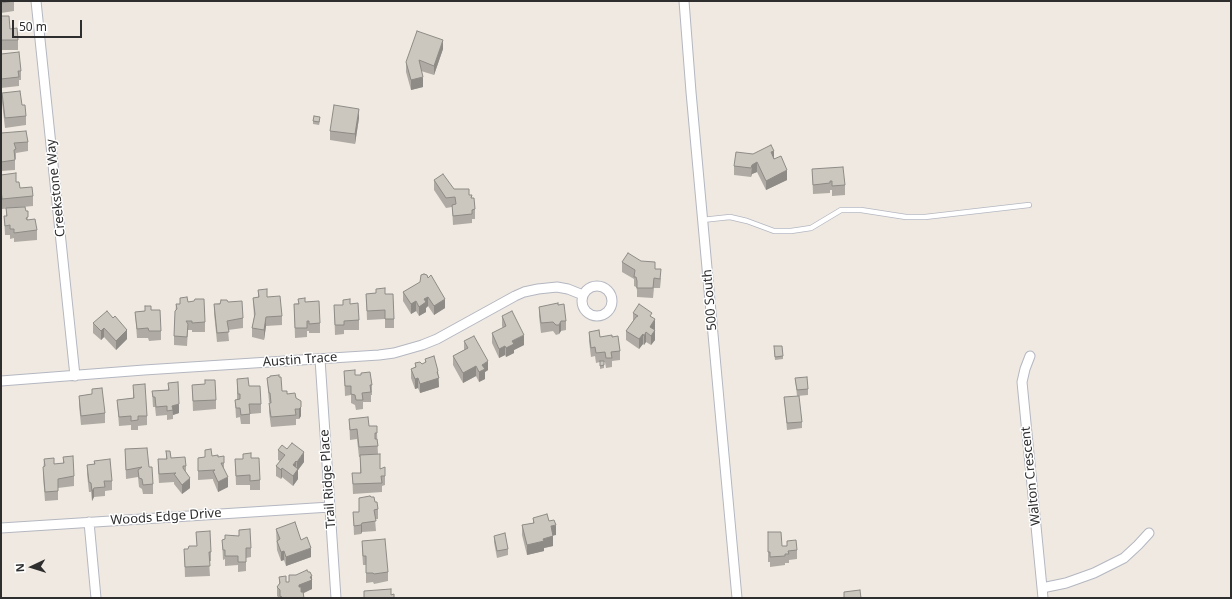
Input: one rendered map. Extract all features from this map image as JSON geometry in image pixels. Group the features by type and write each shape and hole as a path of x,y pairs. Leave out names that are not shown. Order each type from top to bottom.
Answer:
{"street":[{"name":"Creekstone Way","path":"36,1 75,376"},
{"name":"500 South","path":"684,1 736,598"},
{"name":"Austin Trace","path":"1,381 379,355 410,349 436,339 515,296 538,289 549,287 568,289 583,295"},
{"name":"Walton Crescent","path":"1030,356 1024,368 1022,382 1043,598"},
{"name":"Trail Ridge Place","path":"320,359 336,598"},
{"name":"Woods Edge Drive","path":"1,528 330,507"},
{"path":"88,522 96,598"},
{"path":"1042,588 1066,583 1094,573 1124,558 1149,533"}],"lane":[{"path":"702,220 730,217 747,221 774,231 791,231 811,228 841,210 861,210 906,217 925,217 1028,205"}],"building":[{"path":"1,1 14,1 1,3"},
{"path":"1,16 9,16 10,29 17,28 18,40 1,40"},
{"path":"417,31 443,40 434,66 419,60 423,77 411,80 406,62"},
{"path":"19,52 21,71 18,71 19,77 1,79 1,54"},
{"path":"20,91 22,105 25,105 26,116 5,118 2,93"},
{"path":"334,105 359,109 355,134 330,131"},
{"path":"314,116 320,117 319,122 313,121"},
{"path":"26,131 28,142 14,143 16,149 14,150 15,160 1,162 1,133"},
{"path":"771,145 774,151 771,152 774,159 781,156 787,170 766,181 757,162 752,165 751,168 734,166 736,152 753,154"},
{"path":"843,167 845,185 832,186 832,181 830,181 830,183 813,185 812,169"},
{"path":"16,173 16,182 19,182 20,188 32,187 33,196 2,199 1,175"},
{"path":"443,174 454,189 469,189 469,195 472,195 471,198 474,198 475,209 472,210 472,214 453,216 452,205 456,204 455,197 446,198 434,180"},
{"path":"25,207 26,211 28,211 28,217 26,218 27,220 35,219 37,230 14,233 14,229 10,229 10,225 5,226 4,216 7,216 6,208"},
{"path":"628,253 641,261 655,262 655,269 661,269 660,279 654,278 653,288 637,288 636,277 634,277 635,270 622,262"},
{"path":"421,275 427,275 428,278 431,275 445,299 434,306 428,297 424,299 426,302 419,307 416,301 411,304 403,292 420,282"},
{"path":"385,288 385,294 393,294 394,319 385,319 385,310 367,311 366,294 376,293 376,289"},
{"path":"267,289 267,297 280,296 282,316 266,317 264,330 252,328 255,314 253,298 259,297 258,290"},
{"path":"187,297 188,302 194,301 195,299 204,299 205,322 192,323 192,321 186,321 188,324 187,337 174,336 175,311 177,309 176,304 180,304 180,298"},
{"path":"305,298 305,302 319,301 320,323 309,324 309,321 307,321 307,328 295,328 294,304 299,304 298,299"},
{"path":"350,299 350,304 358,303 359,320 344,321 344,325 335,325 334,305 343,305 343,300"},
{"path":"221,300 227,300 228,302 242,301 243,318 227,321 229,332 217,333 214,304 220,304"},
{"path":"558,303 558,305 564,304 566,321 561,321 559,325 556,325 553,322 541,323 539,307"},
{"path":"639,304 652,313 650,316 655,319 650,327 655,330 651,336 646,332 644,336 643,334 639,339 626,331 638,316 633,313"},
{"path":"145,306 151,306 151,310 160,310 161,331 149,331 148,328 137,329 135,312 145,311"},
{"path":"107,311 113,318 115,316 127,330 116,341 104,328 101,331 93,323"},
{"path":"512,311 524,335 512,341 514,344 506,348 505,346 499,349 492,333 506,326 502,316"},
{"path":"599,330 600,337 612,335 612,337 618,336 620,351 611,352 612,358 606,358 605,352 596,353 595,347 591,348 589,332"},
{"path":"474,336 488,361 482,365 485,369 479,372 476,366 463,373 453,356 468,348 464,341"},
{"path":"774,346 782,346 783,356 775,357"},
{"path":"434,356 439,378 420,384 418,378 415,379 411,369 416,367 415,363 420,362 422,364 426,362 425,359"},
{"path":"600,361 604,361 604,365 600,366"},
{"path":"355,370 355,375 370,372 372,385 370,385 371,392 362,393 363,400 356,400 355,395 351,394 351,386 345,386 344,371"},
{"path":"279,375 279,377 281,377 282,391 287,391 287,394 295,393 296,398 301,401 301,407 299,409 295,409 296,415 271,417 269,403 271,403 270,393 267,378 270,376"},
{"path":"807,377 808,389 797,390 795,378"},
{"path":"248,378 249,386 260,386 261,404 249,404 250,414 241,415 240,408 236,408 235,400 240,399 240,394 238,394 237,379"},
{"path":"205,380 215,380 216,400 193,401 192,385 205,384"},
{"path":"178,382 179,404 172,406 173,410 167,411 167,406 156,407 155,397 153,397 152,391 169,390 168,383"},
{"path":"145,384 147,416 138,416 138,420 131,421 131,416 119,417 117,400 134,398 133,385"},
{"path":"102,388 105,413 81,416 79,396 92,394 92,389"},
{"path":"799,396 802,422 787,423 784,397"},
{"path":"368,417 369,426 377,426 375,439 377,439 378,446 359,447 357,429 350,430 349,419"},
{"path":"292,443 304,452 293,465 298,469 293,476 282,468 281,470 276,466 285,455 278,450 282,445 287,449"},
{"path":"147,448 149,467 152,467 153,484 143,485 142,479 139,478 138,470 142,467 126,470 125,449"},
{"path":"211,449 212,456 224,456 224,463 221,463 228,477 218,482 213,471 215,470 198,471 198,458 205,457 205,450"},
{"path":"166,451 170,451 171,458 185,457 186,466 183,466 183,468 190,478 182,485 174,474 176,473 159,474 158,459 167,459"},
{"path":"251,453 251,458 259,458 260,480 250,481 250,475 236,476 235,459 243,459 243,454"},
{"path":"380,454 380,469 385,467 385,476 381,476 382,483 353,484 352,473 361,473 360,455"},
{"path":"73,456 74,476 58,479 58,491 45,492 43,467 45,466 44,459 54,458 54,464 64,463 63,457"},
{"path":"110,459 112,481 104,481 105,487 94,488 92,491 91,483 89,482 87,465 95,464 94,461"},
{"path":"370,496 374,497 375,502 377,502 378,509 374,510 376,521 354,526 353,512 359,512 359,498"},
{"path":"547,514 549,521 554,520 556,525 551,526 553,536 543,539 544,541 527,545 522,525 534,523 533,518"},
{"path":"295,522 301,540 307,537 311,548 286,557 284,551 281,552 277,541 280,539 276,529"},
{"path":"250,529 251,548 246,548 246,562 238,562 238,556 225,556 222,540 225,539 225,535 239,536 239,530"},
{"path":"210,531 210,566 185,567 184,549 188,549 189,546 197,546 196,532"},
{"path":"768,532 781,532 782,546 787,546 787,541 796,540 797,550 788,551 789,554 785,554 785,556 770,557 770,552 768,552"},
{"path":"505,533 508,549 497,551 494,536"},
{"path":"385,539 388,572 374,574 366,573 366,556 363,556 362,541"},
{"path":"307,570 312,576 310,577 312,580 299,585 299,587 301,587 301,592 303,592 304,598 282,598 280,596 280,590 277,587 280,583 279,577 286,576 286,582 289,582 289,575 296,575"},
{"path":"391,589 391,595 394,594 394,598 364,598 364,591"},
{"path":"860,590 861,598 844,598 844,592"}]}
